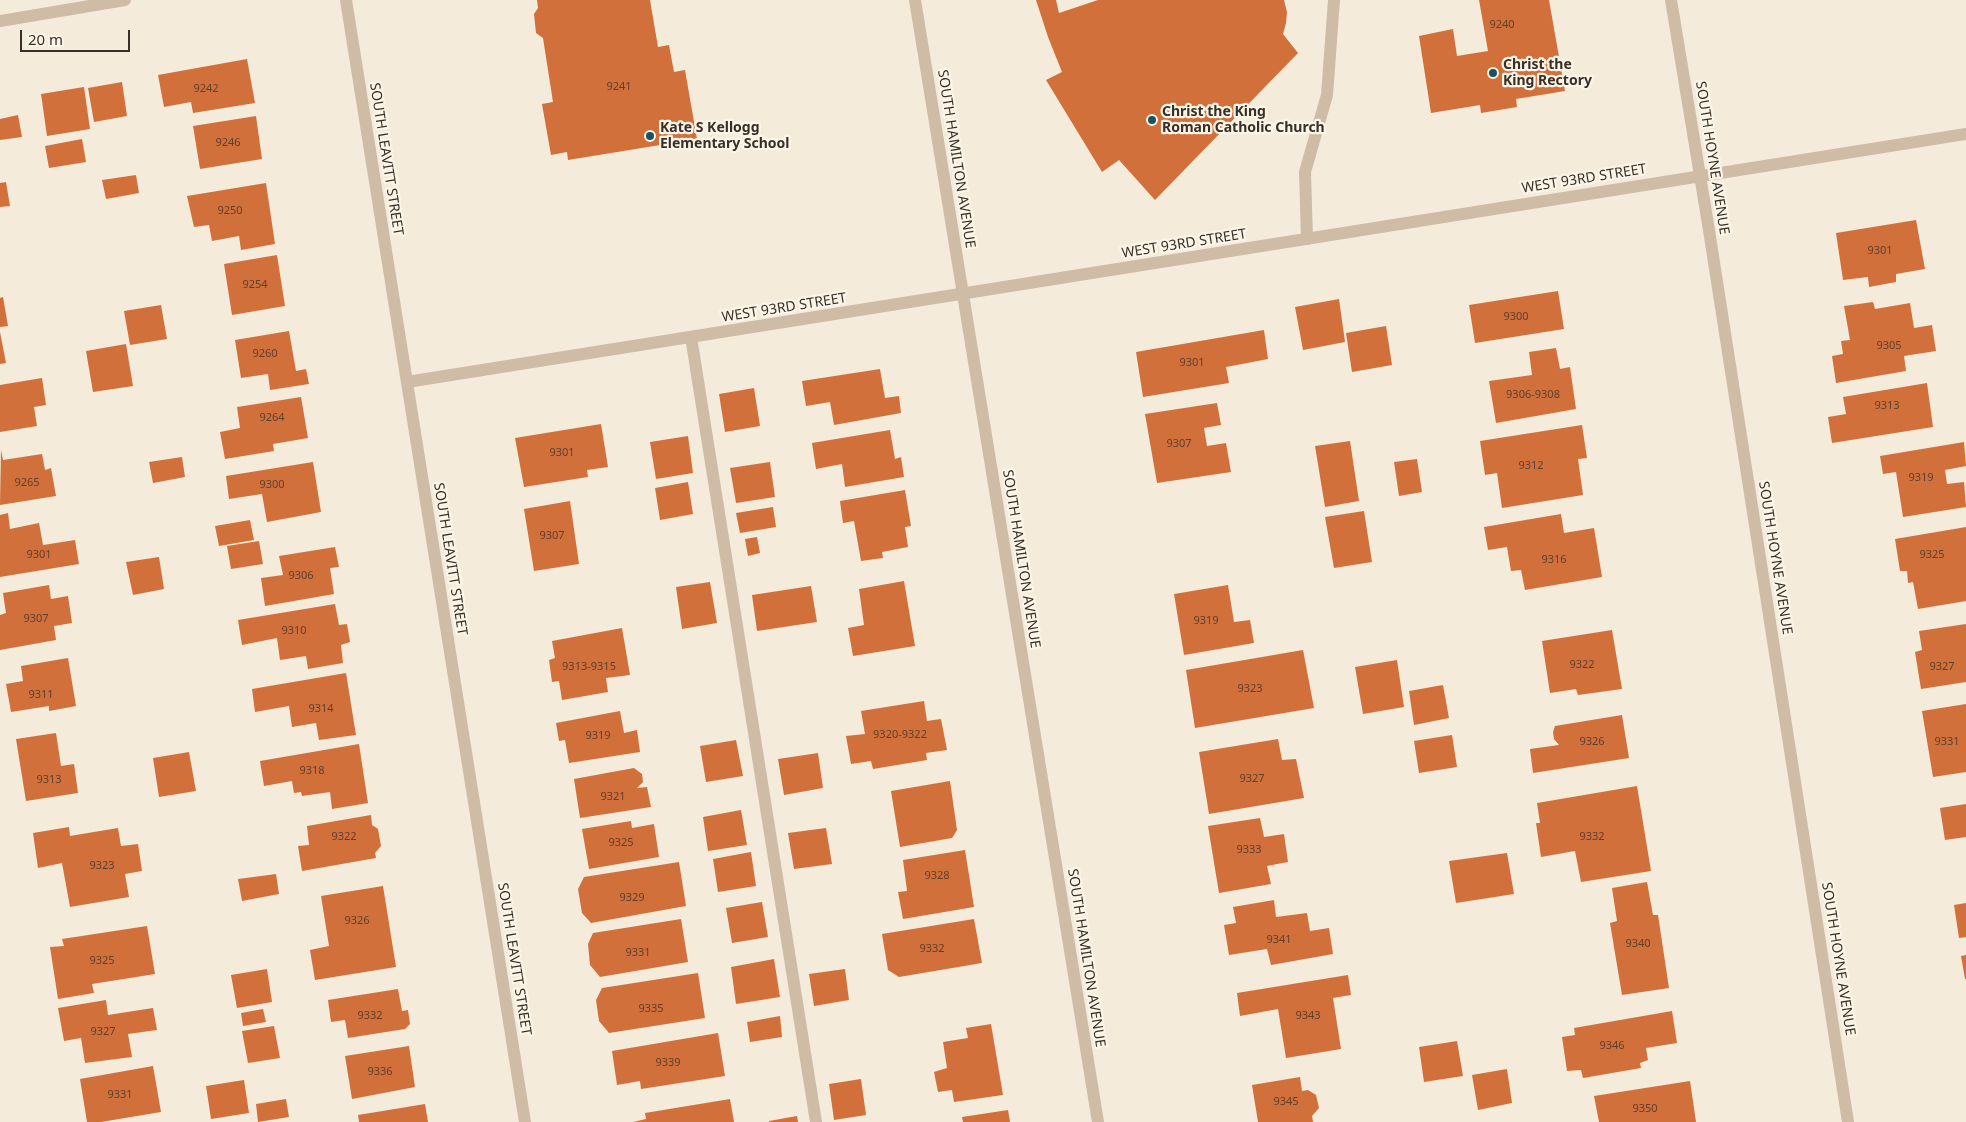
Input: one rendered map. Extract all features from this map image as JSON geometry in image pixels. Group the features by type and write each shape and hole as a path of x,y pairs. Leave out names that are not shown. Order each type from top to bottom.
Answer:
{"street":[{"path":"0,21 125,0"},
{"name":"SOUTH LEAVITT STREET","path":"346,0 524,1122"},
{"name":"SOUTH HAMILTON AVENUE","path":"915,0 1098,1122"},
{"path":"1307,239 1305,172 1327,95 1334,0"},
{"name":"SOUTH HOYNE AVENUE","path":"1671,0 1848,1122"},
{"name":"WEST 93RD STREET","path":"407,382 1966,134"},
{"path":"691,338 816,1122"}],"building":[{"path":"537,0 650,0 658,47 669,45 674,72 685,70 697,139 568,160 567,152 551,155 542,104 553,102 543,38 536,33 534,14 538,8"},
{"name":"Christ the King Roman Catholic Church","path":"1036,0 1056,0 1059,13 1098,0 1284,0 1287,12 1283,34 1298,53 1155,200 1119,160 1102,172 1046,80 1062,72"},
{"name":"Christ the King Rectory","path":"1479,0 1549,0 1565,91 1516,99 1517,107 1481,113 1480,105 1431,113 1419,36 1453,29 1457,56 1488,51"},
{"path":"247,59 255,103 193,113 191,102 164,107 158,75"},
{"path":"122,82 127,116 94,122 88,88"},
{"path":"84,87 90,129 47,136 41,94"},
{"path":"18,115 22,137 0,140 0,119"},
{"path":"256,116 262,159 200,169 193,126"},
{"path":"82,139 86,162 49,168 45,146"},
{"path":"136,175 139,193 106,199 102,180"},
{"path":"6,182 10,206 0,207 0,183"},
{"path":"266,183 275,244 241,250 239,236 212,241 209,225 194,227 187,196"},
{"path":"1916,220 1925,269 1896,274 1896,282 1869,287 1868,277 1843,280 1836,233"},
{"path":"277,255 285,306 232,315 224,264"},
{"path":"1558,291 1564,329 1475,343 1469,305"},
{"path":"3,297 8,326 0,327 0,298"},
{"path":"1339,299 1345,342 1303,350 1295,307"},
{"path":"1873,302 1875,309 1910,303 1914,328 1932,325 1936,351 1904,356 1906,371 1836,383 1832,356 1843,354 1841,341 1850,340 1844,306"},
{"path":"161,305 167,339 130,345 124,311"},
{"path":"1386,326 1392,365 1352,372 1346,333"},
{"path":"1264,330 1268,359 1226,367 1229,383 1143,397 1136,352"},
{"path":"289,331 296,371 306,369 309,384 270,390 268,374 241,378 235,340"},
{"path":"0,332 6,363 0,364"},
{"path":"126,344 133,386 93,392 86,351"},
{"path":"1556,348 1560,369 1570,367 1576,409 1496,423 1489,381 1532,375 1529,352"},
{"path":"880,369 885,398 899,396 901,413 834,425 830,402 806,406 802,381"},
{"path":"42,378 46,405 34,407 37,426 0,432 0,385"},
{"path":"1927,383 1933,427 1832,443 1828,417 1846,414 1843,397"},
{"path":"754,388 760,426 725,432 719,394"},
{"path":"301,397 308,438 273,444 274,451 225,459 220,432 240,428 237,407"},
{"path":"1217,403 1221,425 1204,428 1207,446 1226,443 1231,472 1157,483 1145,414"},
{"path":"601,424 608,467 587,470 588,477 524,487 515,438"},
{"path":"1582,425 1587,458 1578,459 1583,495 1502,508 1497,473 1485,475 1480,441"},
{"path":"890,430 895,459 901,457 904,477 845,487 842,464 816,469 812,443"},
{"path":"688,436 693,473 656,479 650,442"},
{"path":"1350,441 1359,501 1325,507 1315,446"},
{"path":"1964,442 1966,466 1945,470 1947,484 1964,482 1966,507 1903,517 1896,472 1883,474 1880,456"},
{"path":"1,450 3,460 42,454 45,470 51,468 56,496 0,505"},
{"path":"182,457 185,477 153,483 149,462"},
{"path":"1417,459 1422,492 1399,496 1394,462"},
{"path":"313,462 321,512 267,522 262,494 229,499 226,476"},
{"path":"770,462 775,497 736,503 730,468"},
{"path":"688,482 693,514 660,520 655,488"},
{"path":"905,490 911,526 905,527 908,547 882,552 883,558 861,561 854,521 843,523 840,501"},
{"path":"570,501 579,564 534,571 524,509"},
{"path":"773,507 776,527 740,533 736,513"},
{"path":"1364,511 1372,562 1334,568 1325,517"},
{"path":"8,513 10,529 39,523 43,545 75,540 79,564 0,577 0,515"},
{"path":"1561,514 1564,533 1594,528 1602,577 1525,590 1521,570 1511,571 1507,547 1488,550 1484,527"},
{"path":"250,520 254,540 219,546 215,526"},
{"path":"1966,527 1966,601 1918,609 1913,582 1908,583 1907,571 1900,571 1895,539"},
{"path":"757,537 760,553 748,556 745,539"},
{"path":"259,541 263,564 231,569 227,546"},
{"path":"335,547 339,567 330,568 334,594 265,606 261,578 283,575 279,556"},
{"path":"159,557 164,589 133,595 126,562"},
{"path":"904,581 915,646 853,656 848,628 864,625 859,589"},
{"path":"710,582 717,623 682,629 676,587"},
{"path":"49,585 51,599 68,596 72,623 54,626 56,640 0,650 0,615 6,613 3,593"},
{"path":"1228,585 1234,622 1250,620 1254,643 1184,655 1174,594"},
{"path":"811,586 817,622 757,631 752,595"},
{"path":"335,604 339,625 347,624 350,642 341,645 343,663 308,669 306,656 280,660 277,638 242,645 238,620"},
{"path":"1966,624 1966,682 1921,689 1915,652 1922,650 1919,631"},
{"path":"622,628 630,675 606,678 608,692 562,700 559,681 552,682 549,660 555,658 552,641"},
{"path":"1612,630 1622,689 1578,695 1576,689 1550,693 1542,641"},
{"path":"1303,650 1314,708 1195,728 1186,670"},
{"path":"68,658 76,706 49,711 49,706 11,712 6,684 23,681 21,666"},
{"path":"1397,660 1404,707 1363,714 1355,667"},
{"path":"346,673 356,735 319,740 316,723 292,727 289,706 255,712 252,689"},
{"path":"1443,685 1449,718 1414,725 1409,691"},
{"path":"924,701 927,721 941,719 947,750 926,753 927,760 873,769 871,761 851,764 846,736 865,734 861,711"},
{"path":"1966,704 1966,772 1933,777 1922,711"},
{"path":"620,711 624,733 637,730 640,752 569,763 565,740 559,741 556,723"},
{"path":"1622,715 1629,758 1533,773 1530,749 1559,745 1554,739 1553,732 1555,726"},
{"path":"56,733 61,766 74,764 78,793 26,801 16,739"},
{"path":"1452,735 1457,767 1419,773 1414,741"},
{"path":"1278,739 1282,760 1296,759 1304,798 1209,814 1199,752"},
{"path":"736,740 743,776 706,782 700,746"},
{"path":"359,744 368,803 332,809 330,792 302,796 301,792 294,793 292,781 264,786 260,761"},
{"path":"189,752 196,791 159,797 153,758"},
{"path":"818,753 823,788 784,795 778,759"},
{"path":"634,768 642,774 643,782 637,788 647,787 651,807 580,818 574,779"},
{"path":"950,781 957,830 952,838 900,847 891,791"},
{"path":"1637,786 1651,871 1581,882 1575,851 1541,857 1536,823 1540,823 1537,803"},
{"path":"1966,804 1966,837 1945,840 1940,808"},
{"path":"741,810 747,845 708,851 703,817"},
{"path":"371,815 372,825 378,829 381,846 375,853 376,858 302,871 298,846 309,845 307,826"},
{"path":"1260,818 1264,837 1284,834 1288,862 1267,866 1271,884 1219,893 1208,826"},
{"path":"631,821 632,828 654,824 659,857 589,869 582,829"},
{"path":"69,827 70,836 118,828 121,846 138,844 142,871 125,874 129,897 70,907 62,863 38,868 33,833"},
{"path":"826,828 832,864 794,869 788,833"},
{"path":"965,850 974,907 903,919 898,892 907,891 903,860"},
{"path":"751,852 756,886 718,892 713,859"},
{"path":"1507,853 1514,894 1456,903 1449,861"},
{"path":"679,862 686,906 591,923 582,913 578,889 584,877"},
{"path":"276,874 279,894 242,901 238,879"},
{"path":"1647,882 1653,915 1658,915 1669,988 1622,995 1610,923 1617,921 1612,888"},
{"path":"383,886 396,967 315,980 310,950 329,946 321,896"},
{"path":"1274,900 1276,917 1307,913 1310,931 1329,928 1333,954 1271,965 1267,949 1229,955 1224,925 1236,923 1233,907"},
{"path":"762,902 768,937 732,943 726,908"},
{"path":"1966,903 1966,937 1959,938 1954,905"},
{"path":"681,919 688,962 600,977 590,965 588,944 593,933"},
{"path":"974,919 982,963 899,977 888,970 882,934"},
{"path":"147,926 155,974 92,984 94,993 58,999 50,947 64,946 62,939"},
{"path":"1966,955 1966,979 1965,979 1961,956"},
{"path":"774,959 780,997 736,1004 731,967"},
{"path":"267,969 272,1002 237,1008 231,975"},
{"path":"845,969 849,1000 814,1006 809,974"},
{"path":"698,973 705,1018 609,1033 599,1021 596,1000 602,988"},
{"path":"1348,975 1351,995 1333,998 1341,1049 1286,1058 1278,1009 1240,1016 1237,993"},
{"path":"398,989 402,1011 408,1010 410,1024 405,1029 348,1038 345,1020 331,1022 328,1000"},
{"path":"106,1000 108,1015 153,1008 157,1030 128,1034 132,1057 85,1063 81,1038 64,1041 58,1008"},
{"path":"263,1009 266,1022 243,1026 241,1013"},
{"path":"1672,1011 1677,1043 1646,1048 1648,1060 1640,1063 1641,1068 1583,1078 1581,1070 1567,1071 1562,1037 1575,1035 1574,1028"},
{"path":"780,1016 782,1037 750,1042 747,1022"},
{"path":"991,1024 1003,1095 954,1102 952,1090 938,1092 934,1072 947,1068 943,1042 968,1038 966,1028"},
{"path":"274,1026 280,1058 248,1063 242,1031"},
{"path":"718,1033 725,1076 641,1089 640,1081 617,1085 612,1051"},
{"path":"1457,1041 1463,1076 1424,1082 1419,1047"},
{"path":"409,1046 415,1087 352,1099 345,1056"},
{"path":"153,1066 161,1112 101,1122 87,1122 80,1079"},
{"path":"1507,1069 1512,1103 1478,1110 1472,1075"},
{"path":"1300,1077 1302,1091 1308,1090 1316,1095 1319,1108 1312,1116 1313,1122 1258,1122 1252,1085"},
{"path":"861,1079 866,1115 834,1120 829,1084"},
{"path":"244,1080 249,1113 211,1119 206,1086"},
{"path":"1690,1081 1696,1122 1599,1122 1594,1096"},
{"path":"286,1099 289,1117 258,1122 256,1104"},
{"path":"730,1099 734,1122 633,1122 646,1119 645,1113"},
{"path":"425,1104 428,1122 359,1122 358,1115"},
{"path":"1008,1110 1010,1122 963,1122 962,1117"},
{"path":"797,1116 798,1122 769,1122 769,1121"}],"place":[{"name":"Christ the King Rectory","path":"1493,73"},
{"name":"Christ the King Roman Catholic Church","path":"1152,120"},
{"name":"Kate S Kellogg Elementary School","path":"650,136"}]}
